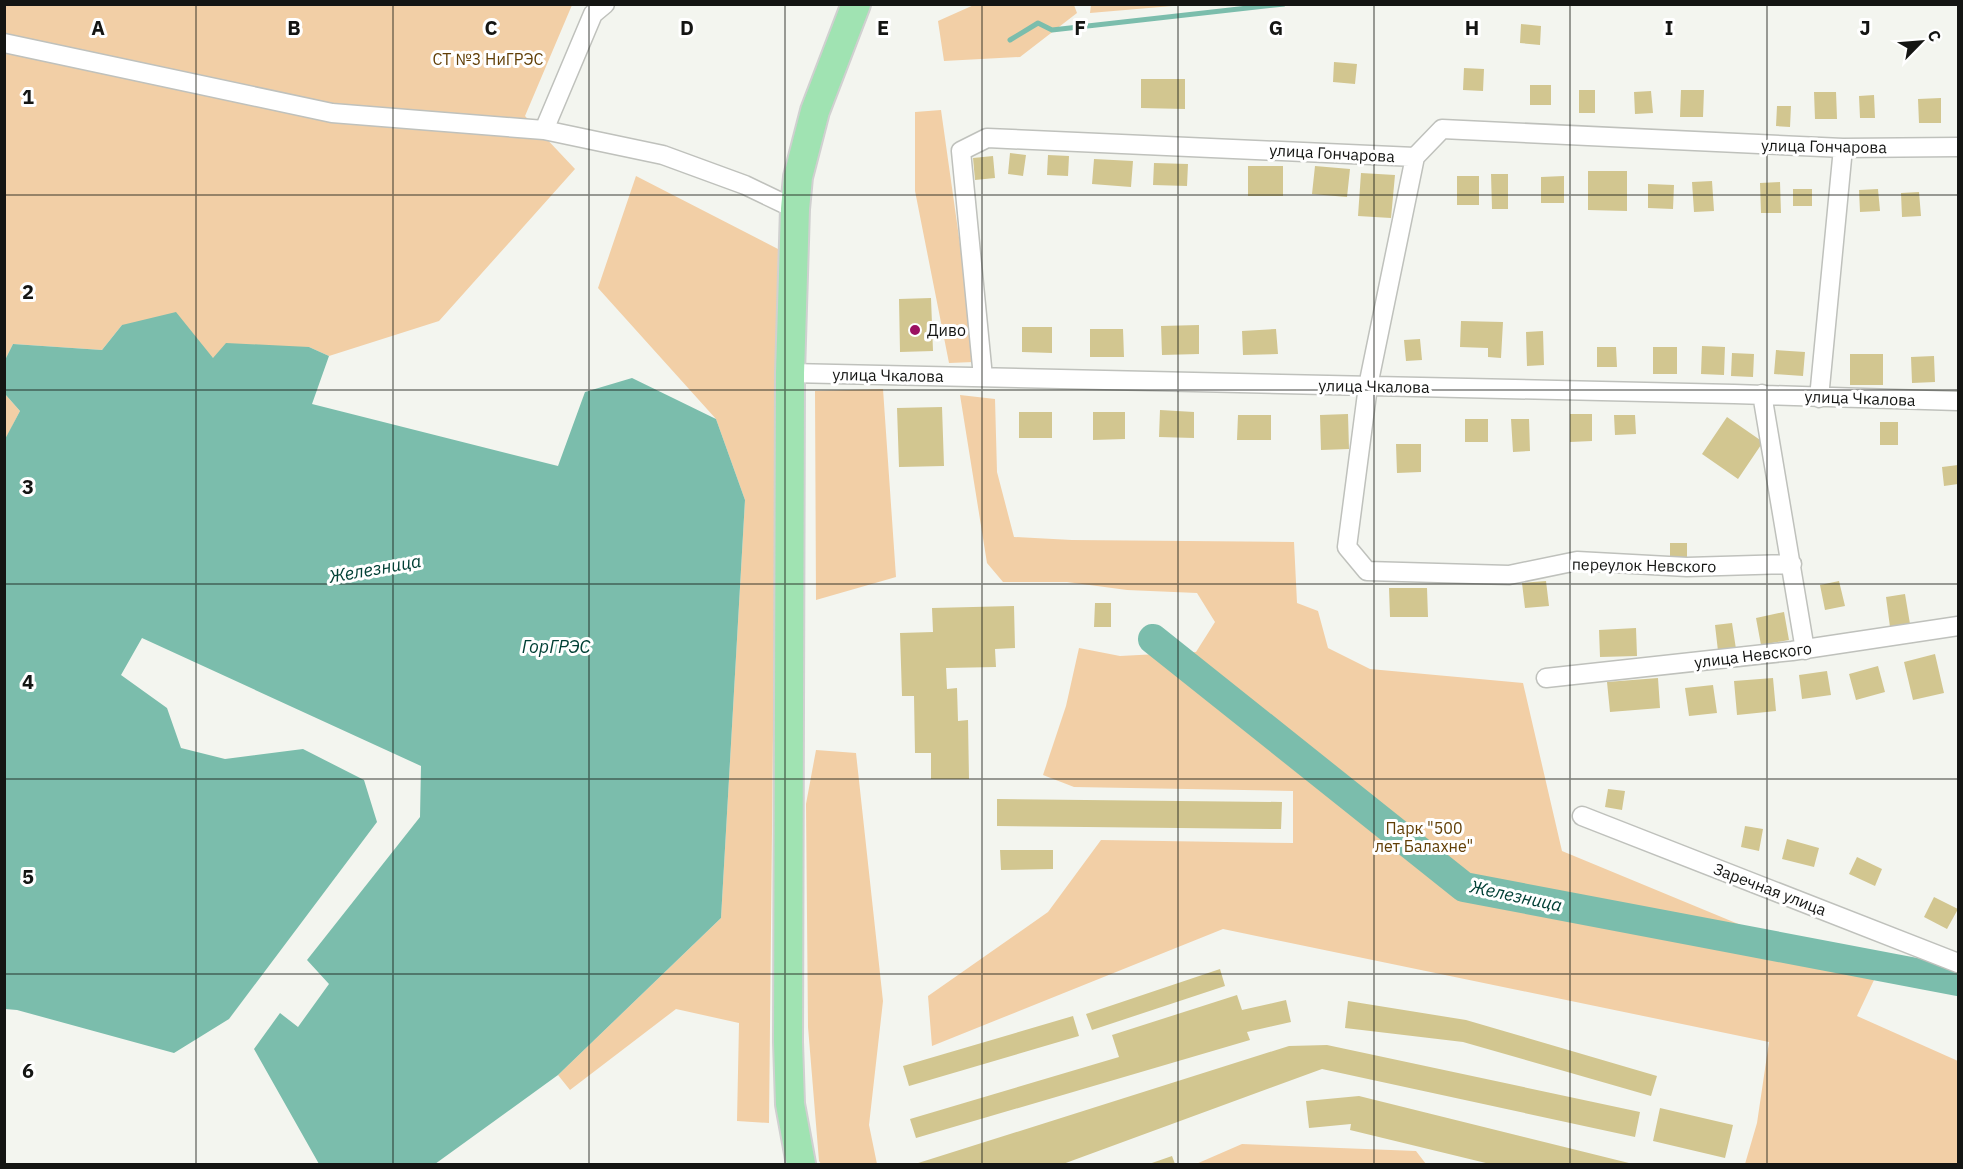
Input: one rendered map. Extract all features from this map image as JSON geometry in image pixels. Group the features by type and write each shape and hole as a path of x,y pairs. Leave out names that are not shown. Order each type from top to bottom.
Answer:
{"main road":[{"path":"801,1164 790,1104 788,1042 790,373 795,209 801,166 815,111 856,4"}],"street":[{"path":"544,130 593,14 605,4"},
{"path":"4,43 332,112 544,130 663,155 745,185 795,209"},
{"name":"улица Гончарова","path":"983,377 961,151 987,138 1415,157 1442,129 1843,148 1959,147"},
{"path":"1819,398 1843,148"},
{"name":"переулок Невского","path":"1415,157 1368,386 1347,547 1367,571 1509,575 1577,561 1687,567 1792,564"},
{"name":"улица Чкалова","path":"790,373 1762,394 1819,398 1959,401"},
{"path":"1762,394 1805,650"},
{"name":"улица Невского","path":"1546,678 1805,650 1959,626"},
{"name":"Заречная улица","path":"1582,816 1959,963"}],"green space":[{"path":"976,4 1074,5 1077,13 1020,57 944,61 938,21"},
{"path":"1091,4 1184,5 1090,13"},
{"name":"СТ №3 НиГРЭС","path":"5,5 572,5 525,116 575,169 439,321 329,356 309,347 213,358 122,325 102,350 13,344 5,360"},
{"path":"941,110 967,294 974,362 949,363 915,191 915,112"},
{"path":"636,176 778,249 769,1123 737,1121 739,1023 676,1009 570,1090 558,1075 721,918 745,500 716,419 598,288"},
{"path":"883,389 896,577 816,600 815,391"},
{"path":"5,394 20,411 5,440"},
{"name":"Парк \"500 лет Балахне\"","path":"960,395 995,399 997,472 1014,537 1072,540 1294,542 1297,603 1318,611 1328,648 1370,669 1523,683 1562,851 1874,980 1857,1016 1958,1061 1958,1164 1745,1164 1757,1123 1769,1042 1223,929 932,1046 928,996 1048,912 1101,840 1293,843 1293,791 1074,787 1043,775 1066,706 1079,648 1120,656 1196,652 1215,622 1197,593 1127,590 1067,582 1003,582 987,563"},
{"path":"816,750 856,753 883,1001 869,1125 877,1164 821,1164 819,1161 808,1027 806,804"},
{"path":"1242,1144 1416,1151 1426,1164 1196,1164"}],"water":[{"name":"ГорГРЭС","path":"176,312 213,358 226,343 309,347 329,356 312,404 558,466 585,392 632,378 716,419 745,500 721,918 558,1075 435,1164 319,1164 254,1049 280,1013 298,1027 329,984 307,960 420,817 421,766 142,638 121,675 167,708 181,748 225,759 303,749 364,780 377,822 229,1019 174,1053 17,1010 5,1009 4,441 20,411 5,394 5,360 13,344 102,350 122,325"}],"building":[{"path":"1521,24 1541,26 1540,45 1520,43"},
{"path":"1334,62 1357,64 1355,84 1333,82"},
{"path":"1464,68 1484,69 1483,91 1463,90"},
{"path":"1141,79 1185,79 1185,109 1141,108"},
{"path":"1530,85 1551,85 1551,105 1530,105"},
{"path":"1579,90 1595,90 1595,113 1579,113"},
{"path":"1681,90 1704,90 1703,117 1680,117"},
{"path":"1651,91 1653,113 1635,114 1634,92"},
{"path":"1814,92 1836,92 1837,119 1815,119"},
{"path":"1874,95 1875,118 1860,118 1859,96"},
{"path":"1941,98 1941,123 1919,123 1918,99"},
{"path":"1777,106 1791,106 1790,127 1776,126"},
{"path":"1010,153 1026,155 1023,176 1008,174"},
{"path":"1048,155 1069,156 1068,176 1047,175"},
{"path":"993,156 995,178 975,180 973,158"},
{"path":"1094,159 1133,161 1131,187 1092,184"},
{"path":"1154,163 1188,164 1187,186 1153,185"},
{"path":"1248,166 1283,166 1283,196 1248,196"},
{"path":"1315,166 1350,169 1347,197 1312,194"},
{"path":"1588,171 1627,171 1627,211 1588,210"},
{"path":"1361,173 1395,175 1391,218 1358,216"},
{"path":"1491,174 1508,174 1508,209 1492,209"},
{"path":"1457,176 1479,176 1479,205 1457,205"},
{"path":"1564,176 1564,203 1541,203 1541,177"},
{"path":"1712,181 1714,211 1694,212 1692,182"},
{"path":"1780,182 1781,213 1761,213 1760,183"},
{"path":"1648,184 1674,185 1673,209 1648,208"},
{"path":"1793,189 1812,189 1812,206 1793,206"},
{"path":"1878,189 1880,211 1860,212 1859,190"},
{"path":"1919,192 1921,216 1902,217 1901,193"},
{"path":"931,298 933,351 900,352 899,299"},
{"path":"1461,321 1503,322 1501,358 1488,357 1488,348 1460,347"},
{"path":"1199,325 1199,354 1162,355 1161,326"},
{"path":"1022,327 1052,327 1052,353 1022,352"},
{"path":"1090,329 1123,329 1124,357 1090,357"},
{"path":"1276,329 1278,354 1243,355 1242,331"},
{"path":"1543,331 1544,365 1527,366 1526,332"},
{"path":"1420,339 1422,360 1406,361 1404,340"},
{"path":"1702,346 1725,347 1724,375 1701,374"},
{"path":"1597,347 1616,347 1617,367 1597,367"},
{"path":"1653,347 1677,347 1677,374 1653,374"},
{"path":"1776,350 1805,352 1803,376 1774,374"},
{"path":"1732,353 1754,354 1753,377 1731,376"},
{"path":"1850,354 1883,354 1883,385 1850,385"},
{"path":"1934,356 1935,382 1912,383 1911,357"},
{"path":"942,407 944,466 899,467 897,408"},
{"path":"1160,410 1194,412 1194,438 1159,437"},
{"path":"1019,412 1052,412 1052,438 1019,438"},
{"path":"1093,412 1125,412 1125,439 1093,440"},
{"path":"1348,414 1349,449 1321,450 1320,415"},
{"path":"1570,414 1592,414 1592,441 1570,442"},
{"path":"1238,415 1271,415 1271,440 1237,440"},
{"path":"1614,415 1635,415 1636,434 1615,435"},
{"path":"1727,417 1763,442 1738,479 1702,454"},
{"path":"1465,419 1488,419 1488,442 1465,442"},
{"path":"1511,419 1529,419 1530,451 1513,452"},
{"path":"1880,422 1898,422 1898,445 1880,445"},
{"path":"1396,444 1421,444 1421,472 1397,473"},
{"path":"1958,465 1958,484 1944,486 1942,467"},
{"path":"1670,543 1687,543 1687,562 1670,563"},
{"path":"1546,581 1549,606 1525,608 1522,583"},
{"path":"1839,581 1845,606 1825,610 1820,585"},
{"path":"1389,588 1427,588 1428,617 1390,617"},
{"path":"1905,594 1910,624 1890,627 1886,597"},
{"path":"1095,603 1111,603 1111,627 1094,627"},
{"path":"1014,606 1015,648 995,649 996,667 946,668 947,689 957,688 958,721 968,720 969,779 931,779 931,753 915,753 914,696 902,696 900,633 933,632 932,608"},
{"path":"1784,612 1789,640 1761,645 1756,618"},
{"path":"1732,623 1736,649 1718,651 1715,625"},
{"path":"1636,628 1637,656 1600,657 1599,630"},
{"path":"1935,654 1944,693 1913,700 1904,662"},
{"path":"1878,666 1885,692 1856,700 1849,674"},
{"path":"1827,671 1831,695 1802,699 1799,675"},
{"path":"1658,678 1660,708 1610,712 1607,682"},
{"path":"1773,678 1776,711 1737,715 1734,681"},
{"path":"1713,685 1717,713 1689,716 1685,688"},
{"path":"1608,789 1625,791 1622,810 1605,807"},
{"path":"997,799 1282,802 1281,829 997,826"},
{"path":"1745,826 1763,829 1759,851 1741,847"},
{"path":"1787,839 1819,848 1814,867 1782,859"},
{"path":"1000,850 1053,850 1053,869 1001,870"},
{"path":"1857,857 1882,869 1875,886 1849,874"},
{"path":"1934,897 1958,909 1947,929 1924,917"},
{"path":"1220,969 1225,986 1092,1030 1086,1014"},
{"path":"1237,995 1242,1010 1286,1000 1291,1022 1247,1032 1250,1040 916,1138 910,1119 1119,1057 1112,1035"},
{"path":"1348,1001 1466,1020 1657,1076 1651,1096 1463,1042 1345,1028"},
{"path":"1073,1016 1079,1036 909,1086 903,1066"},
{"path":"1327,1045 1640,1112 1635,1137 1322,1069 1063,1164 915,1164 1289,1046"},
{"path":"1359,1096 1633,1164 1490,1164 1350,1130 1351,1124 1309,1128 1306,1101"},
{"path":"1660,1108 1733,1125 1725,1158 1653,1141"},
{"path":"1172,1156 1175,1164 1149,1164"}],"waterway":[{"path":"1010,40 1038,23 1052,30 1284,4"},
{"name":"Железница","path":"1153,639 1464,887 1958,981"}],"place":[{"name":"Диво","path":"915,330"}]}
